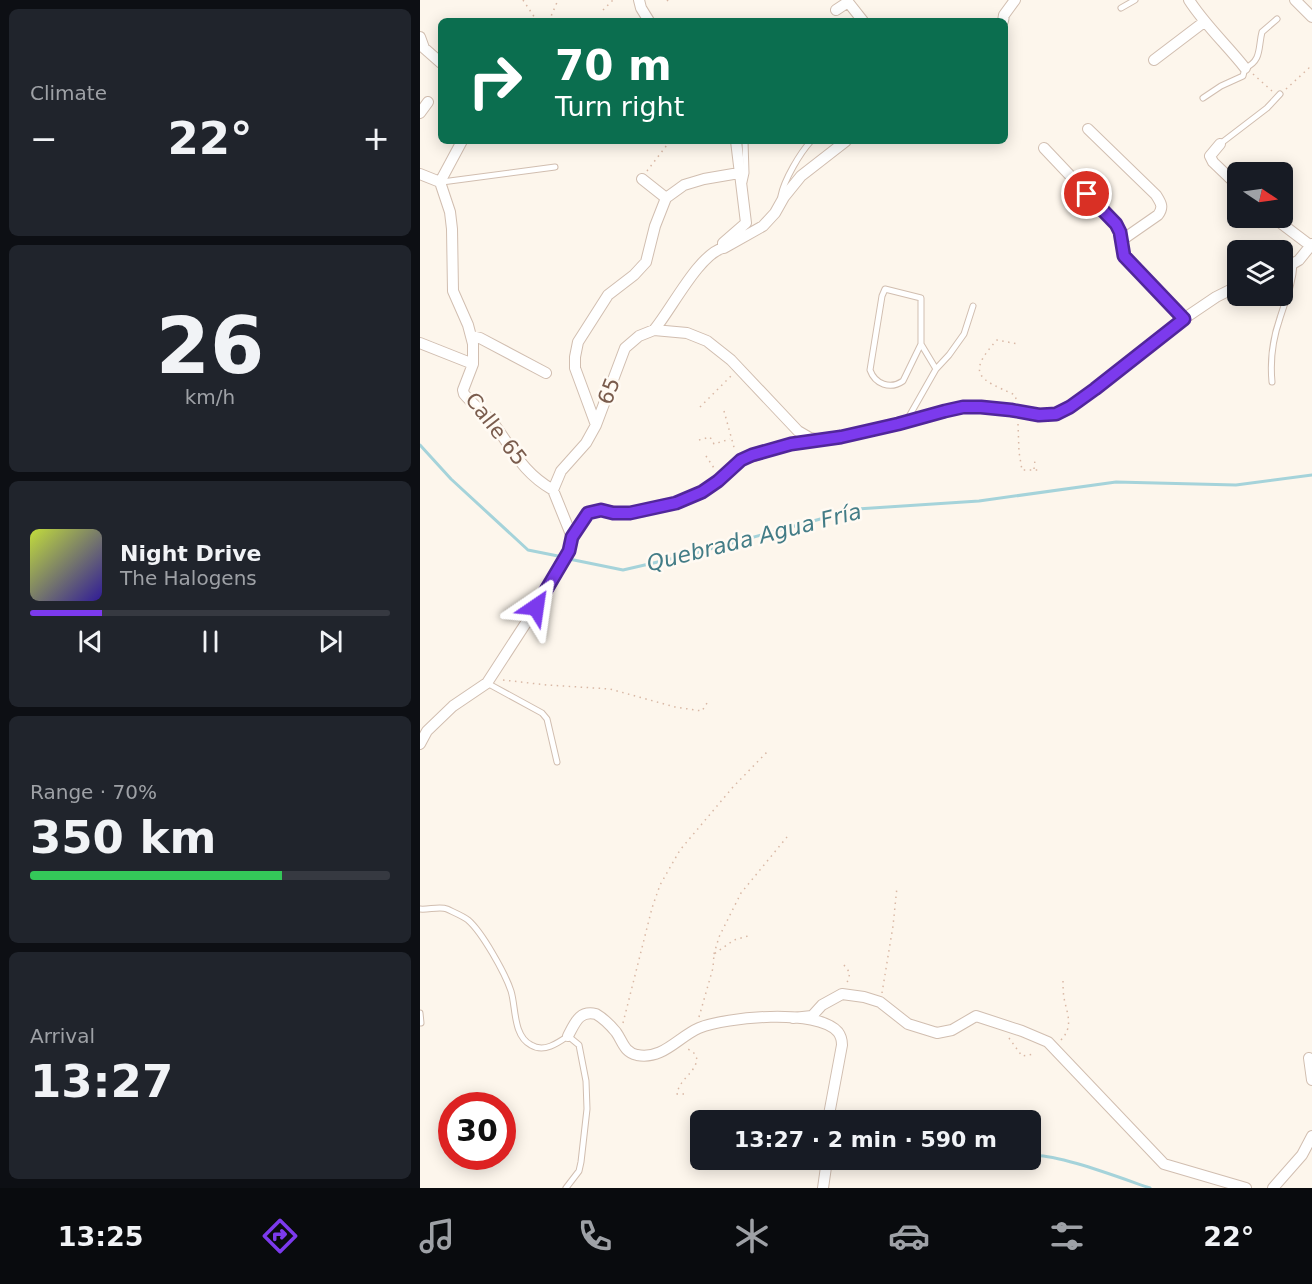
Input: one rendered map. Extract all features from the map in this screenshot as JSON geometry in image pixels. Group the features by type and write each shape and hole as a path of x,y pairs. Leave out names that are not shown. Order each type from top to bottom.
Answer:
{"street":[{"path":"639,0 647,18"},
{"path":"1004,18 1015,0"},
{"path":"1189,0 1204,22 1216,32 1245,68"},
{"path":"1295,0 1312,17"},
{"path":"836,10 848,2 861,18"},
{"path":"1154,60 1204,22"},
{"path":"420,37 424,48 438,60"},
{"path":"420,113 428,102"},
{"path":"1088,129 1156,195 1162,204 1158,215 1122,240"},
{"path":"420,174 440,182 460,144"},
{"path":"723,248 723,243 746,223 736,144"},
{"path":"654,330 702,263 715,250 763,226 776,213 801,176 842,144"},
{"path":"1220,144 1210,156 1227,175"},
{"path":"1044,147 1116,224 1122,240 1124,256 1184,319"},
{"path":"596,425 575,368 578,342 608,295 634,275 646,262 655,226 666,198 684,185 740,173"},
{"path":"642,179 666,198"},
{"name":"Calle 65","path":"440,182 450,212 453,291 471,336 473,364 463,390 464,394 493,423 513,455 539,482 553,490"},
{"path":"1288,228 1311,245 1294,264"},
{"path":"420,744 427,731 453,706 488,681 548,589 569,551 572,537 588,513 601,510 630,513 676,503 702,492 722,478 738,462 752,455 791,444 823,440 963,407 1020,411 1048,416 1063,411 1116,373 1184,319 1227,291"},
{"path":"654,330 687,333 707,341 735,364 798,431 810,438 823,440"},
{"name":"65","path":"553,490 561,471 586,443 596,425 625,348 639,336 654,330"},
{"path":"471,336 480,338 546,373"},
{"path":"420,343 473,364"},
{"path":"553,490 572,537"},
{"path":"793,1018 813,1016 832,998 843,994 880,1002 908,1024 917,1028 945,1033 976,1016 1028,1033 1050,1044 1164,1164 1246,1188"},
{"path":"568,1036 576,1020 590,1012 602,1017 616,1032 625,1049 636,1055 651,1055 663,1052 683,1036 698,1029 740,1018 758,1016 793,1018 822,1023 840,1034 842,1045 830,1110"},
{"path":"1310,1058 1312,1080"},
{"path":"1273,1188 1302,1155 1312,1136"},
{"path":"823,1188 826,1170"}],"lane":[{"path":"1121,8 1135,0"},
{"path":"1203,98 1221,86 1243,76 1245,68 1253,64 1258,56 1262,32 1277,18"},
{"path":"1220,144 1267,108 1280,94"},
{"path":"745,144 746,223"},
{"path":"780,204 783,189 801,152 808,144"},
{"path":"440,182 555,168"},
{"path":"1272,382 1270,368 1272,352 1279,320 1293,279 1294,264"},
{"path":"921,344 903,381 892,386 876,382 870,370 885,289 921,298 921,344 936,369"},
{"path":"907,421 936,369 950,355 964,334 973,306"},
{"path":"488,681 542,713 547,719 557,762"},
{"path":"420,909 445,908 467,920 483,939 510,989 516,1007 517,1023 523,1038 530,1045 546,1047 556,1045 568,1036 579,1045 586,1081 587,1109 579,1171 566,1188"},
{"path":"420,1013 421,1023"}],"path":[{"path":"523,0 535,18"},
{"path":"550,18 558,0"},
{"path":"603,10 612,0"},
{"path":"1245,68 1274,93 1280,94 1294,80 1312,68"},
{"path":"642,179 668,144"},
{"path":"1018,344 997,340 987,351 979,369 980,375 984,380 1015,395 1020,411 1018,430 1022,470 1041,470"},
{"path":"700,408 735,364"},
{"path":"724,411 738,462"},
{"path":"699,441 711,437 714,444 731,439"},
{"path":"706,456 722,478"},
{"path":"1034,470 1035,459"},
{"path":"488,681 610,689 675,707 702,711 707,703"},
{"path":"616,1032 623,1025 652,908 660,885 680,850 733,787 767,752"},
{"path":"698,1029 699,1014 713,968 718,937 741,893 787,837"},
{"path":"880,1002 897,887"},
{"path":"714,954 734,940 748,936"},
{"path":"843,994 850,973 844,965"},
{"path":"1050,1044 1063,1039 1069,1027 1063,978"},
{"path":"1010,1039 1022,1056 1034,1054"},
{"path":"677,1042 694,1053 697,1059 692,1072 678,1086 677,1094 684,1094"}],"waterway":[{"name":"Quebrada Agua Fría","path":"420,445 451,479 528,550 563,557"},
{"name":"Quebrada Agua Fría","path":"569,559 623,570 688,555 857,509 979,501 1116,482 1236,485 1312,475"},
{"path":"1041,1156 1071,1162 1150,1188"}],"route":[{"path":"536,607 569,551 572,537 588,513 601,510 630,513 686,500 718,481 741,460 803,441 841,437 963,407 1006,409 1048,416 1063,411 1095,389 1184,319 1124,256 1120,232 1116,224 1087,194"}]}
